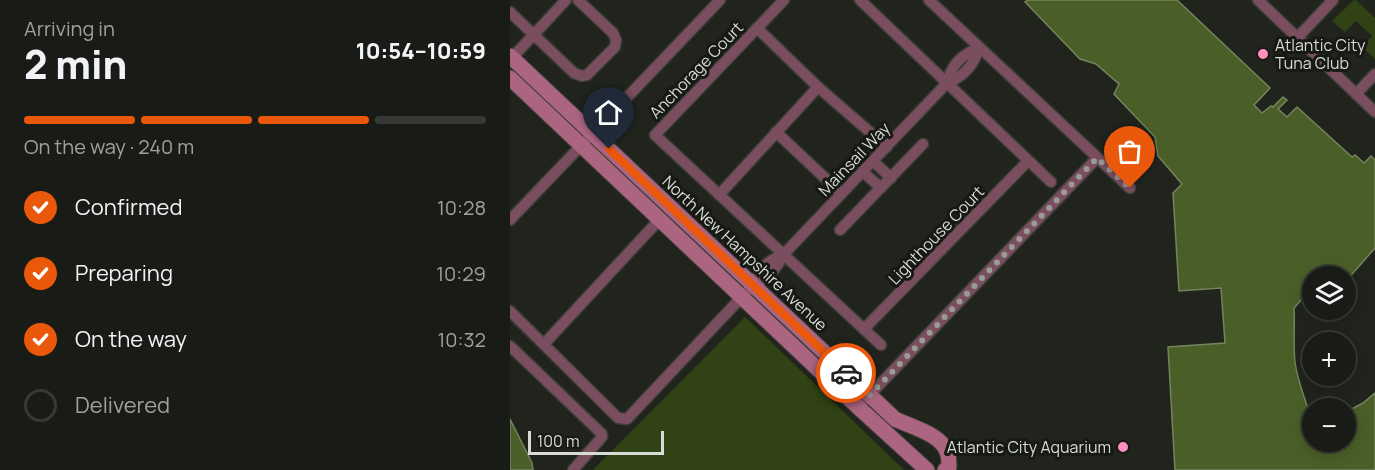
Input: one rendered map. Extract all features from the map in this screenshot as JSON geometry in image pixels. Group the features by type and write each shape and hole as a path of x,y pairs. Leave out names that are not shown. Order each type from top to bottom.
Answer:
{"street":[{"path":"511,58 566,0"},
{"path":"510,12 574,73 582,76 587,75 615,47 616,40 613,33 578,0"},
{"path":"510,220 720,0"},
{"name":"Anchorage Court","path":"718,195 655,135 784,0"},
{"path":"860,0 1050,182"},
{"path":"929,0 1130,188"},
{"path":"1258,0 1375,112"},
{"path":"1297,38 1333,0"},
{"path":"757,28 818,87 887,147"},
{"name":"Mainsail Way","path":"544,344 618,418 624,420 753,285 762,281 779,265 783,255 947,83 957,79 975,62 979,48"},
{"name":"North New Hampshire Avenue","path":"511,58 896,419 923,430 947,451 950,467 945,470"},
{"path":"1356,94 1375,74"},
{"name":"North New Hampshire Avenue","path":"510,78 927,470"},
{"path":"818,87 718,195 881,345"},
{"path":"776,132 841,193"},
{"path":"840,230 923,144"},
{"path":"858,407 1097,158"},
{"path":"873,161 891,178"},
{"name":"Lighthouse Court","path":"864,329 1028,161"},
{"path":"863,172 881,188"},
{"path":"510,311 544,344 659,220"},
{"path":"510,346 602,434 602,437 573,470"}],"shaded area":[{"path":"1028,0 1177,0 1270,88 1254,105 1262,113 1271,106 1273,107 1283,97 1287,100 1278,109 1287,117 1297,107 1352,157 1355,155 1364,163 1371,156 1375,160 1375,248 1356,270 1356,266 1302,266 1302,299 1294,308 1294,348 1295,362 1305,398 1302,398 1302,452 1356,452 1356,407 1375,393 1375,470 1175,470 1168,347 1225,343 1221,288 1179,291 1173,193 1182,184 1158,156 1155,137 1114,94 1119,84 1096,64 1080,59 1025,2"},
{"path":"1354,0 1375,18 1375,59 1362,47 1372,36 1356,21 1345,32 1332,21"},
{"path":"745,317 904,470 593,470"},
{"path":"510,419 532,463 533,470 510,470"}],"way so far":[{"path":"846,373 870,395 1097,158 1130,188"}],"place":[{"name":"Atlantic City Tuna Club","path":"1263,54"},
{"name":"Atlantic City Aquarium","path":"1123,447"}],"route":[{"path":"609,149 846,373"}]}
